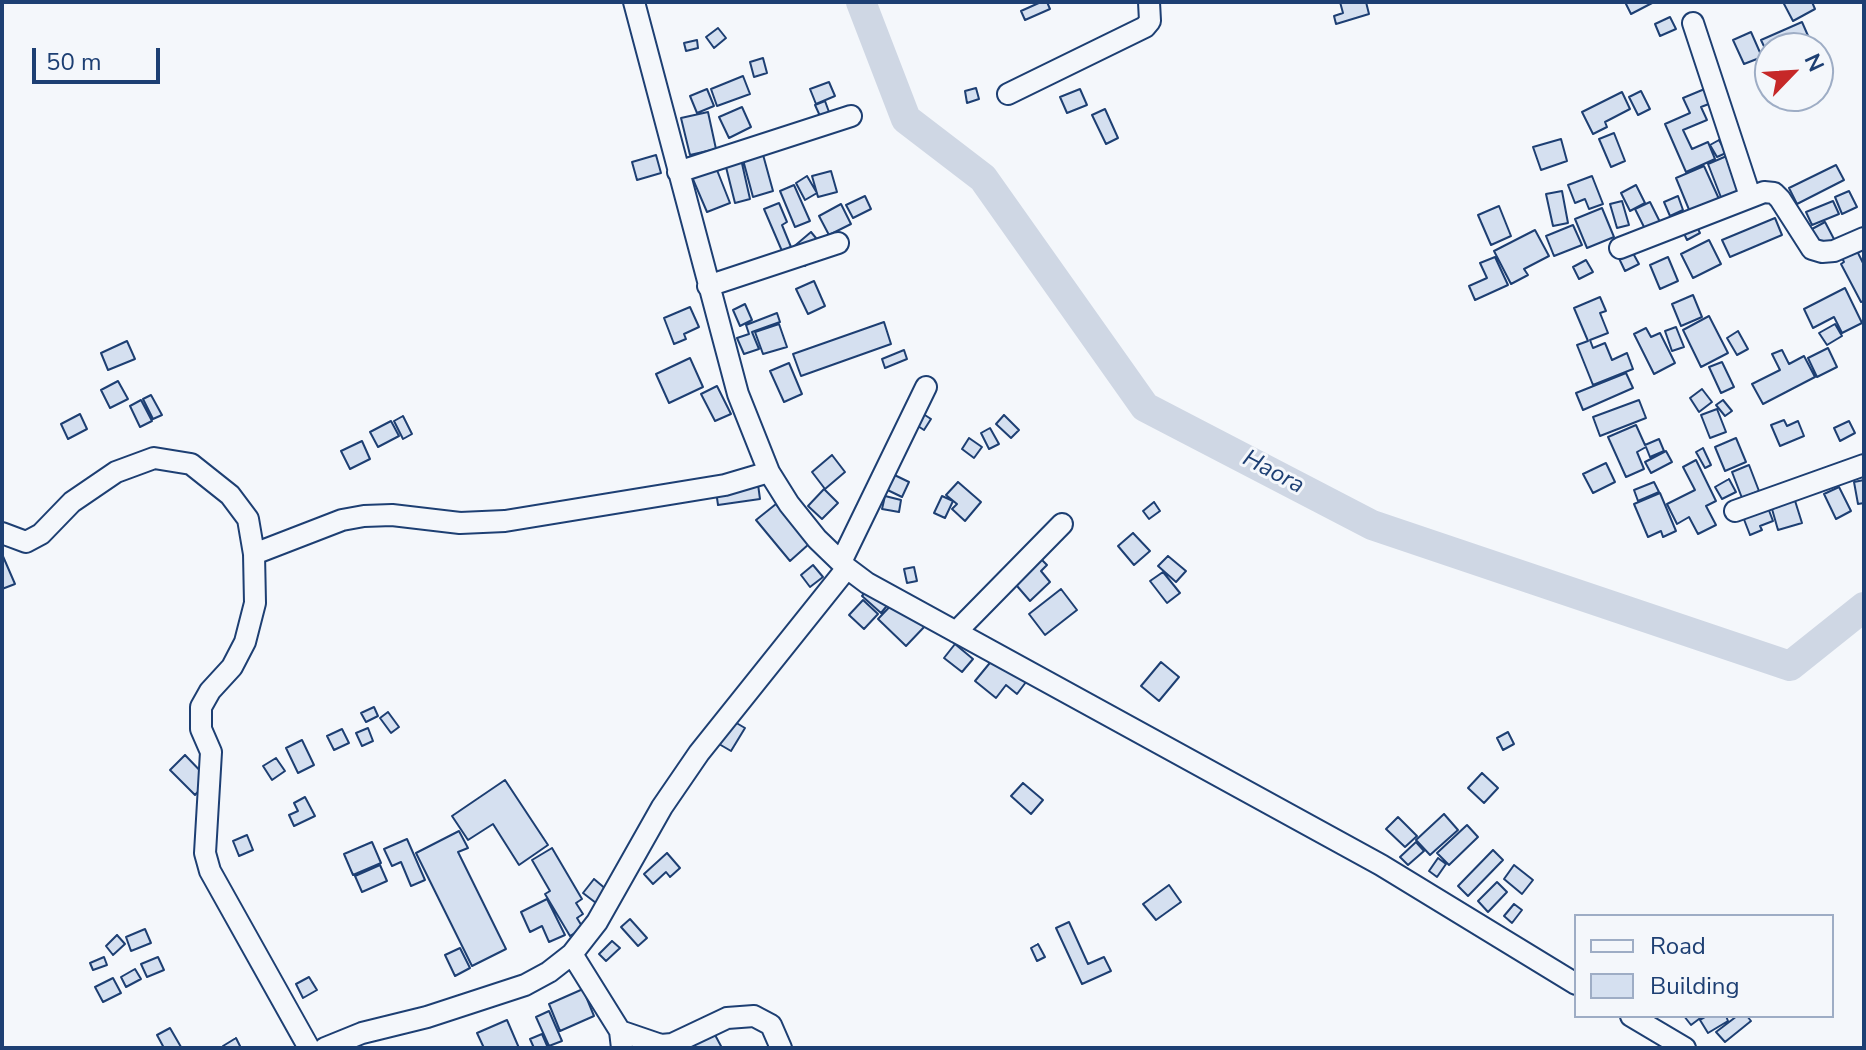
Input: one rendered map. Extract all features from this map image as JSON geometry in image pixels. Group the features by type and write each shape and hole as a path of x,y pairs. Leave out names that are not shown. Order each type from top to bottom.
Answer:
{"street":[{"path":"634,2 738,394 769,472 817,539 867,583 1381,865 1574,983"},
{"path":"1008,94 1145,27 1150,21 1149,2"},
{"path":"1693,23 1750,196"},
{"path":"678,172 851,116"},
{"path":"1620,248 1750,196 1774,193 1812,249 1834,251 1864,238"},
{"path":"708,286 838,243"},
{"path":"325,1048 362,1033 427,1017 525,985 572,954 597,922 662,807 699,753 844,565 926,387"},
{"path":"2,533 26,542 41,534 72,502 116,472 154,458 191,464 230,495 248,519 254,554 255,603 245,642 232,667 210,691 201,707 201,729 211,752 205,853 210,871 309,1048"},
{"path":"1735,511 1864,465"},
{"path":"254,554 342,520 364,516 392,515 460,523 505,521 725,485 769,472"},
{"path":"956,632 1062,524"},
{"path":"572,954 621,1040 672,1044 727,1018 754,1016 771,1025 781,1048"},
{"path":"1634,1018 1685,1048"}],"building":[{"path":"1047,2 1050,9 1025,20 1021,11"},
{"path":"1340,2 1366,2 1369,14 1336,24 1334,16 1343,13"},
{"path":"1625,2 1654,2 1631,14"},
{"path":"1783,2 1812,2 1815,9 1793,21"},
{"path":"1670,17 1676,29 1660,36 1655,24"},
{"path":"1802,22 1806,32 1779,32"},
{"path":"718,28 726,38 714,48 706,37"},
{"path":"1751,32 1754,60 1744,64 1733,40"},
{"path":"697,40 698,48 686,51 684,43"},
{"path":"763,58 767,73 754,77 750,62"},
{"path":"743,76 750,94 717,106 711,89"},
{"path":"829,82 835,96 816,104 810,89"},
{"path":"976,88 979,99 967,103 965,91"},
{"path":"1707,88 1714,102 1701,107 1707,120 1683,130 1692,149 1708,142 1715,159 1686,172 1665,124 1690,113 1683,98"},
{"path":"707,89 714,106 697,113 690,96"},
{"path":"1080,89 1087,105 1067,113 1060,97"},
{"path":"1641,91 1650,109 1638,115 1629,97"},
{"path":"1622,92 1630,109 1605,122 1607,127 1593,134 1582,112"},
{"path":"825,101 829,112 820,116 815,105"},
{"path":"742,107 751,127 729,138 719,117"},
{"path":"1105,109 1118,138 1106,144 1092,115"},
{"path":"708,112 716,149 690,155 681,118"},
{"path":"1614,133 1625,161 1611,167 1599,139"},
{"path":"1561,139 1567,161 1541,170 1533,147"},
{"path":"1719,140 1726,153 1717,157 1710,145"},
{"path":"762,151 773,191 753,197 742,156"},
{"path":"1736,152 1751,188 1722,200 1708,164"},
{"path":"656,155 661,173 637,180 632,162"},
{"path":"741,159 750,199 735,203 725,163"},
{"path":"713,160 730,203 707,212 689,170"},
{"path":"1836,165 1844,180 1797,204 1789,188"},
{"path":"1704,166 1719,199 1690,212 1676,178"},
{"path":"831,171 837,192 818,197 812,176"},
{"path":"807,176 817,193 805,200 796,183"},
{"path":"1592,176 1603,204 1589,209 1585,199 1575,203 1568,185"},
{"path":"794,185 810,221 795,227 780,191"},
{"path":"1636,185 1645,203 1630,211 1621,193"},
{"path":"1562,191 1568,223 1553,226 1546,194"},
{"path":"1849,191 1857,207 1842,214 1835,197"},
{"path":"865,196 871,209 853,218 846,205"},
{"path":"1678,196 1683,210 1670,216 1664,202"},
{"path":"1622,201 1629,225 1617,228 1610,204"},
{"path":"1833,201 1839,214 1812,225 1806,212"},
{"path":"1650,202 1660,222 1645,229 1635,209"},
{"path":"779,203 787,222 782,225 791,247 782,251 764,209"},
{"path":"841,204 851,224 829,235 819,216"},
{"path":"1499,206 1511,236 1491,245 1478,215"},
{"path":"1602,208 1614,237 1587,248 1575,219"},
{"path":"1775,218 1782,235 1730,257 1722,240"},
{"path":"1694,221 1700,233 1687,240 1681,227"},
{"path":"1825,222 1835,241 1822,248 1812,229"},
{"path":"1573,225 1582,245 1554,256 1546,236"},
{"path":"1535,230 1549,256 1524,269 1528,275 1511,284 1494,251"},
{"path":"811,232 825,249 805,266 791,249"},
{"path":"1709,240 1721,264 1693,278 1681,254"},
{"path":"1853,243 1864,265 1864,301 1861,302 1841,264 1844,262 1838,250"},
{"path":"1629,246 1639,264 1625,271 1616,252"},
{"path":"1495,257 1508,285 1475,300 1469,286 1487,278 1480,263"},
{"path":"1668,257 1678,281 1660,289 1650,265"},
{"path":"1586,260 1593,272 1579,279 1573,267"},
{"path":"814,281 825,306 808,314 796,289"},
{"path":"1845,288 1862,323 1842,333 1834,317 1813,328 1804,309"},
{"path":"1693,295 1702,317 1681,326 1672,304"},
{"path":"1600,297 1606,311 1600,313 1608,333 1590,340 1593,348 1605,343 1612,360 1627,353 1633,369 1593,385 1577,345 1588,341 1574,308"},
{"path":"745,304 752,320 740,326 733,310"},
{"path":"690,307 699,327 684,334 686,339 674,344 664,318"},
{"path":"777,313 780,322 752,332 759,349 744,354 737,338 749,334 746,325"},
{"path":"1709,316 1728,353 1701,367 1683,330"},
{"path":"884,322 891,344 801,376 793,354"},
{"path":"779,324 787,347 763,354 755,332"},
{"path":"1835,324 1842,336 1827,345 1819,333"},
{"path":"1676,327 1684,347 1672,351 1665,331"},
{"path":"1646,328 1651,337 1660,333 1675,363 1654,374 1634,334"},
{"path":"1738,331 1748,349 1737,355 1727,338"},
{"path":"127,341 135,359 108,370 101,353"},
{"path":"1828,348 1837,367 1817,377 1808,358"},
{"path":"904,350 907,359 885,368 882,359"},
{"path":"1782,350 1789,364 1804,356 1815,377 1763,404 1752,384 1780,370 1772,354"},
{"path":"690,358 703,387 669,403 656,374"},
{"path":"1722,362 1734,387 1721,393 1709,367"},
{"path":"789,363 802,394 784,402 770,371"},
{"path":"1626,373 1633,388 1583,410 1576,393"},
{"path":"118,381 128,399 110,408 101,390"},
{"path":"717,386 731,414 715,421 701,394"},
{"path":"1702,389 1712,402 1699,412 1690,398"},
{"path":"151,395 162,415 153,419 143,399"},
{"path":"141,400 152,421 140,427 130,406"},
{"path":"1639,400 1646,418 1600,436 1593,417"},
{"path":"1723,400 1732,411 1725,416 1716,405"},
{"path":"911,406 931,419 924,430 904,417"},
{"path":"1717,409 1726,432 1710,438 1701,415"},
{"path":"80,414 87,429 68,439 61,424"},
{"path":"1004,415 1019,430 1011,438 996,424"},
{"path":"403,416 412,434 403,439 394,421"},
{"path":"1784,420 1787,426 1798,421 1804,436 1780,446 1771,425"},
{"path":"391,421 399,436 378,447 370,432"},
{"path":"1849,421 1855,433 1840,441 1834,428"},
{"path":"1636,425 1645,445 1659,439 1664,451 1650,457 1646,447 1637,452 1644,469 1626,477 1608,437"},
{"path":"990,428 999,444 989,449 981,433"},
{"path":"969,438 982,447 974,458 962,449"},
{"path":"1736,438 1746,462 1725,471 1715,447"},
{"path":"362,441 370,459 350,469 341,451"},
{"path":"1703,448 1711,465 1705,468 1696,452"},
{"path":"1666,451 1672,462 1651,473 1645,462"},
{"path":"832,455 845,472 825,489 812,472"},
{"path":"1696,460 1716,501 1706,506 1716,525 1698,534 1689,517 1677,524 1667,504 1695,490 1683,467"},
{"path":"1606,463 1615,482 1593,493 1583,474"},
{"path":"1749,465 1759,491 1742,498 1732,472"},
{"path":"882,469 909,482 902,497 875,484"},
{"path":"757,477 760,499 718,505 715,484"},
{"path":"1729,479 1736,492 1722,499 1715,487"},
{"path":"1864,480 1864,503 1858,504 1854,482"},
{"path":"958,482 981,502 965,521 952,509 957,504 946,495"},
{"path":"1654,482 1659,492 1638,501 1634,490"},
{"path":"1839,487 1851,511 1836,519 1824,494"},
{"path":"1791,488 1802,523 1778,530 1772,509 1780,506 1775,493"},
{"path":"824,489 838,503 822,519 808,506"},
{"path":"1660,493 1676,531 1663,537 1661,531 1648,537 1634,504"},
{"path":"885,496 901,500 899,512 882,509"},
{"path":"942,496 953,501 945,518 934,513"},
{"path":"1765,500 1773,521 1760,526 1762,530 1750,535 1740,509"},
{"path":"1154,502 1160,511 1149,519 1143,511"},
{"path":"776,504 809,544 790,561 756,520"},
{"path":"1133,533 1150,551 1134,565 1118,546"},
{"path":"2,554 15,584 2,589"},
{"path":"1037,555 1047,565 1041,571 1050,582 1030,601 1011,579"},
{"path":"1168,556 1186,571 1176,582 1158,566"},
{"path":"813,565 823,577 810,587 801,575"},
{"path":"914,567 917,581 907,583 904,569"},
{"path":"1163,572 1180,593 1167,603 1150,581"},
{"path":"871,585 890,602 881,613 862,596"},
{"path":"1061,589 1077,610 1045,635 1029,614"},
{"path":"898,598 926,625 906,646 878,619"},
{"path":"863,600 878,614 864,629 849,615"},
{"path":"955,644 973,659 962,672 944,658"},
{"path":"998,653 1029,678 1017,694 1006,685 996,698 975,681"},
{"path":"1161,662 1179,677 1159,701 1141,686"},
{"path":"374,707 378,716 366,722 361,713"},
{"path":"388,712 399,727 391,733 380,718"},
{"path":"733,721 745,728 731,751 719,744"},
{"path":"368,728 373,741 362,746 356,733"},
{"path":"342,729 349,743 334,750 327,736"},
{"path":"1508,732 1514,744 1503,750 1497,738"},
{"path":"302,740 314,765 298,773 286,748"},
{"path":"185,755 209,780 195,795 170,770"},
{"path":"276,758 285,771 272,780 263,766"},
{"path":"1482,773 1498,788 1484,803 1468,788"},
{"path":"505,780 548,845 519,865 493,824 468,840 452,816"},
{"path":"1023,783 1043,800 1031,814 1011,796"},
{"path":"305,797 315,816 294,826 289,815 298,811 294,803"},
{"path":"1444,814 1458,830 1430,855 1416,840"},
{"path":"1398,817 1417,836 1405,847 1386,829"},
{"path":"1467,825 1478,837 1449,865 1437,853"},
{"path":"459,831 468,848 458,852 506,949 472,966 416,853"},
{"path":"247,835 253,850 239,856 233,841"},
{"path":"407,839 425,880 411,886 401,862 392,866 384,849"},
{"path":"372,842 381,863 353,875 344,854"},
{"path":"1416,842 1424,851 1408,865 1400,857"},
{"path":"552,848 582,899 576,903 583,914 577,918 583,928 570,936 545,894 550,891 532,860"},
{"path":"1493,850 1503,860 1468,896 1458,886"},
{"path":"667,853 680,868 670,877 666,872 653,884 644,874"},
{"path":"1438,858 1446,864 1437,877 1429,871"},
{"path":"380,865 387,881 362,892 355,876"},
{"path":"1514,865 1533,880 1522,894 1504,879"},
{"path":"594,879 607,890 596,903 583,893"},
{"path":"1497,882 1507,892 1488,912 1478,901"},
{"path":"1169,885 1181,902 1156,920 1143,904"},
{"path":"547,899 565,935 549,942 542,926 530,932 521,912"},
{"path":"1514,904 1522,910 1512,923 1504,916"},
{"path":"630,919 647,938 638,946 621,927"},
{"path":"1069,922 1088,964 1104,957 1111,971 1082,984 1056,928"},
{"path":"145,929 151,943 131,951 126,937"},
{"path":"117,935 125,944 113,955 106,946"},
{"path":"612,941 620,948 606,961 599,954"},
{"path":"1038,944 1045,957 1037,961 1031,948"},
{"path":"460,948 470,968 455,976 445,955"},
{"path":"104,957 107,965 93,970 90,963"},
{"path":"158,957 164,970 147,977 141,964"},
{"path":"135,969 141,979 126,987 121,977"},
{"path":"309,977 317,990 303,998 296,984"},
{"path":"113,978 121,993 103,1002 95,987"},
{"path":"583,989 594,1016 560,1031 549,1004"},
{"path":"549,1011 562,1041 549,1046 536,1017"},
{"path":"1686,1018 1700,1018 1691,1025"},
{"path":"1727,1018 1728,1021 1708,1033 1700,1020"},
{"path":"1734,1018 1749,1018 1751,1021 1725,1042 1716,1032"},
{"path":"507,1020 519,1048 484,1048 477,1033"},
{"path":"170,1028 181,1047 164,1048 157,1035"},
{"path":"714,1033 722,1048 684,1048"},
{"path":"542,1034 548,1048 534,1048 530,1039"},
{"path":"236,1038 241,1048 223,1046"}],"waterway":[{"name":"Haora","path":"861,2 906,119 983,178 1145,407 1372,525 1790,666 1864,607"}]}
